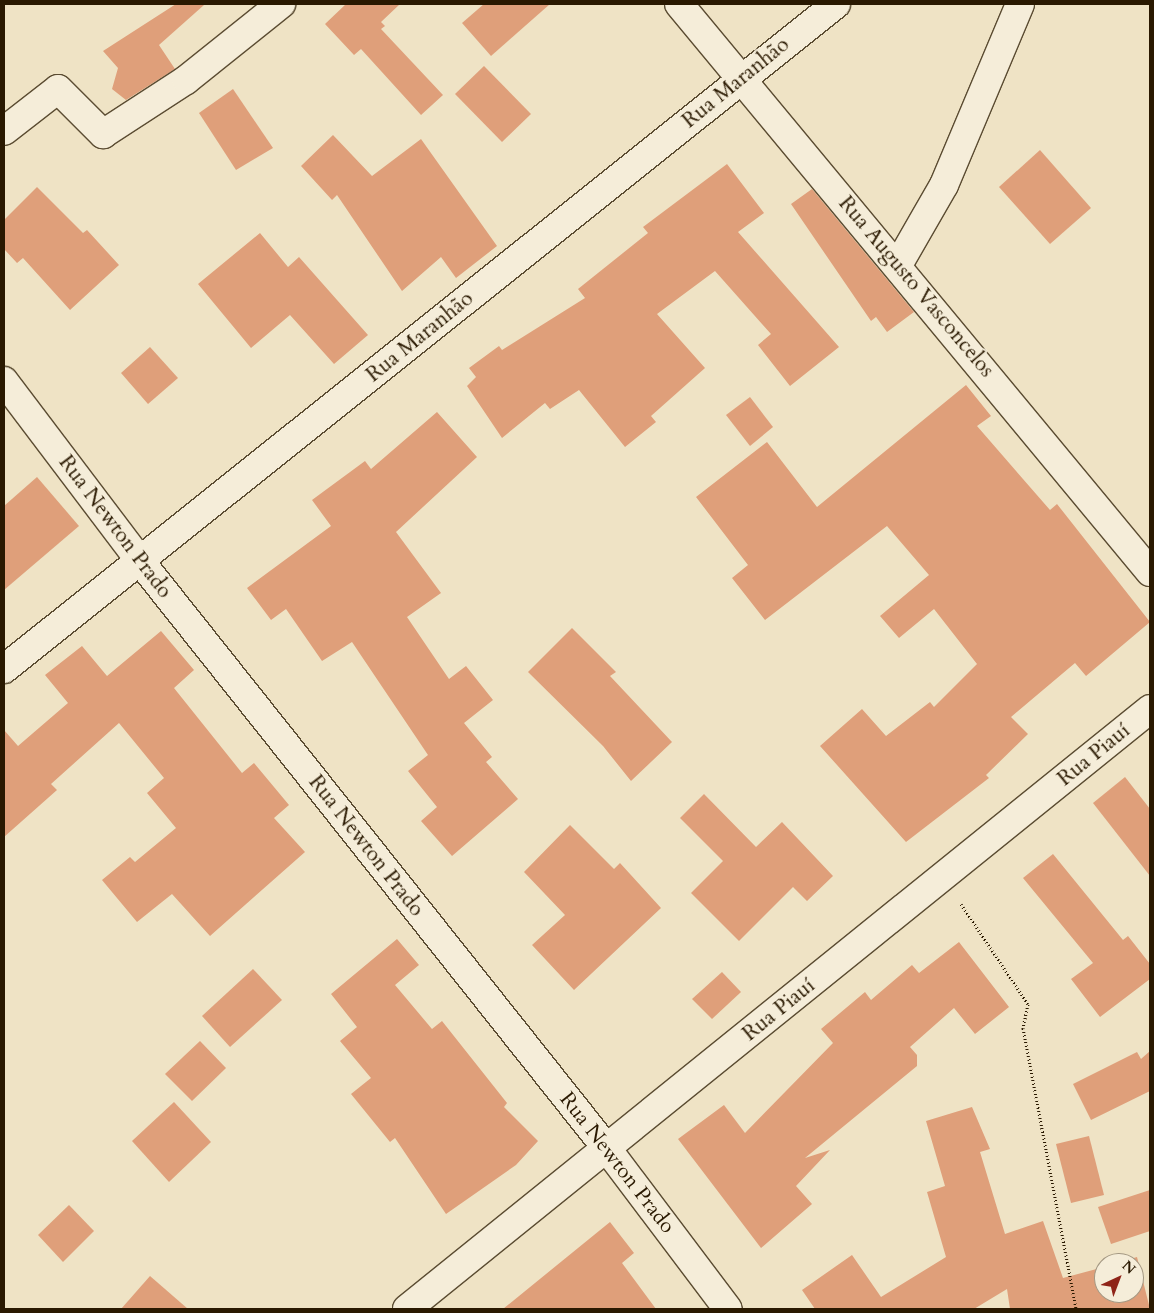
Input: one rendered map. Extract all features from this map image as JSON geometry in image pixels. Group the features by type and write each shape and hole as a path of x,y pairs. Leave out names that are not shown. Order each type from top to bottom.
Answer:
{"street":[{"path":"4,131 58,89 103,134 186,80 281,4"},
{"name":"Rua Augusto Vasconcelos","path":"679,4 1150,572"},
{"name":"Rua Maranhão","path":"4,669 836,4"},
{"path":"898,266 944,185 1020,4"},
{"name":"Rua Newton Prado","path":"4,381 140,561 608,1150 728,1309"},
{"name":"Rua Piauí","path":"407,1309 608,1150 942,876 1150,709"}],"path":[{"path":"942,876 1028,1004 1023,1028 1076,1309"}],"building":[{"path":"176,4 204,5 159,45 175,69 126,100 112,89 118,68 103,51"},
{"path":"346,4 400,4 381,22 385,26 381,29 443,95 421,115 361,49 354,55 325,24"},
{"path":"484,4 550,4 491,56 462,23"},
{"path":"484,66 531,114 502,142 455,94"},
{"path":"233,89 273,148 236,170 199,113"},
{"path":"333,135 372,176 421,139 497,246 456,278 441,257 402,291 337,195 332,200 301,166"},
{"path":"1040,150 1091,208 1050,244 999,187"},
{"path":"727,164 764,213 738,232 839,347 790,386 758,345 771,334 715,271 657,314 705,368 651,416 656,422 625,447 579,390 550,409 545,403 502,438 467,386 476,377 469,368 499,346 502,350 585,298 578,289 648,233 643,227"},
{"path":"37,187 83,233 87,230 119,265 70,310 23,258 17,263 4,249 4,220"},
{"path":"812,189 914,312 887,332 876,317 871,321 791,204"},
{"path":"260,233 288,267 299,257 368,335 334,364 290,315 251,348 198,284"},
{"path":"150,347 178,378 148,404 121,373"},
{"path":"966,385 991,416 977,426 1050,510 1057,504 1150,622 1086,676 1075,663 1011,717 1028,734 986,775 989,778 906,842 820,746 862,709 886,736 930,702 934,707 977,664 934,609 899,638 880,616 929,575 887,526 765,620 732,578 748,565 696,497 767,442 817,507"},
{"path":"750,397 773,427 750,446 726,415"},
{"path":"437,412 477,457 396,532 441,593 407,617 449,679 466,666 493,700 464,723 492,757 486,762 518,799 452,856 421,821 437,807 408,771 428,755 352,642 322,661 286,609 271,620 247,588 331,526 312,500 365,461 371,469"},
{"path":"37,477 79,526 4,590 4,506"},
{"path":"572,628 616,672 610,676 672,742 631,781 603,746 528,672"},
{"path":"161,631 194,670 174,688 242,773 254,763 289,805 274,818 305,852 210,936 172,894 137,922 102,880 130,857 135,862 176,828 147,793 164,778 119,723 51,784 57,790 4,837 4,730 18,746 68,703 45,675 82,646 107,676"},
{"path":"1125,777 1150,809 1150,876 1093,803"},
{"path":"704,794 756,847 782,822 833,876 807,901 793,887 739,941 691,893 723,861 680,818"},
{"path":"570,825 614,869 620,863 661,908 574,990 532,945 565,915 524,872"},
{"path":"1053,854 1123,940 1128,936 1150,964 1150,979 1100,1017 1071,979 1093,963 1023,878"},
{"path":"397,939 419,965 395,985 432,1029 442,1021 507,1103 504,1107 538,1141 516,1165 446,1214 395,1138 390,1142 351,1094 371,1078 340,1041 357,1027 331,994"},
{"path":"959,942 1009,1007 975,1034 954,1008 910,1047 917,1055 917,1066 805,1158 830,1150 796,1186 812,1204 761,1248 678,1139 724,1105 745,1133 833,1043 821,1029 865,992 871,1000 912,965 919,973"},
{"path":"253,969 282,1000 230,1047 202,1016"},
{"path":"722,972 741,992 712,1019 692,999"},
{"path":"200,1041 226,1068 192,1101 165,1074"},
{"path":"1150,1051 1150,1091 1091,1120 1073,1084 1137,1052 1141,1059"},
{"path":"174,1102 211,1142 169,1182 132,1141"},
{"path":"972,1107 990,1149 980,1152 1005,1234 1043,1221 1063,1278 1094,1270 1094,1303 1144,1303 1144,1285 1150,1309 1010,1309 1007,1289 974,1309 815,1309 802,1290 852,1255 881,1297 946,1257 927,1192 945,1186 926,1121"},
{"path":"1089,1136 1104,1195 1071,1203 1056,1144"},
{"path":"1150,1190 1150,1231 1111,1244 1098,1207"},
{"path":"69,1205 94,1231 63,1262 38,1235"},
{"path":"610,1222 634,1253 622,1263 656,1309 503,1309"},
{"path":"150,1276 188,1309 121,1309"}]}
